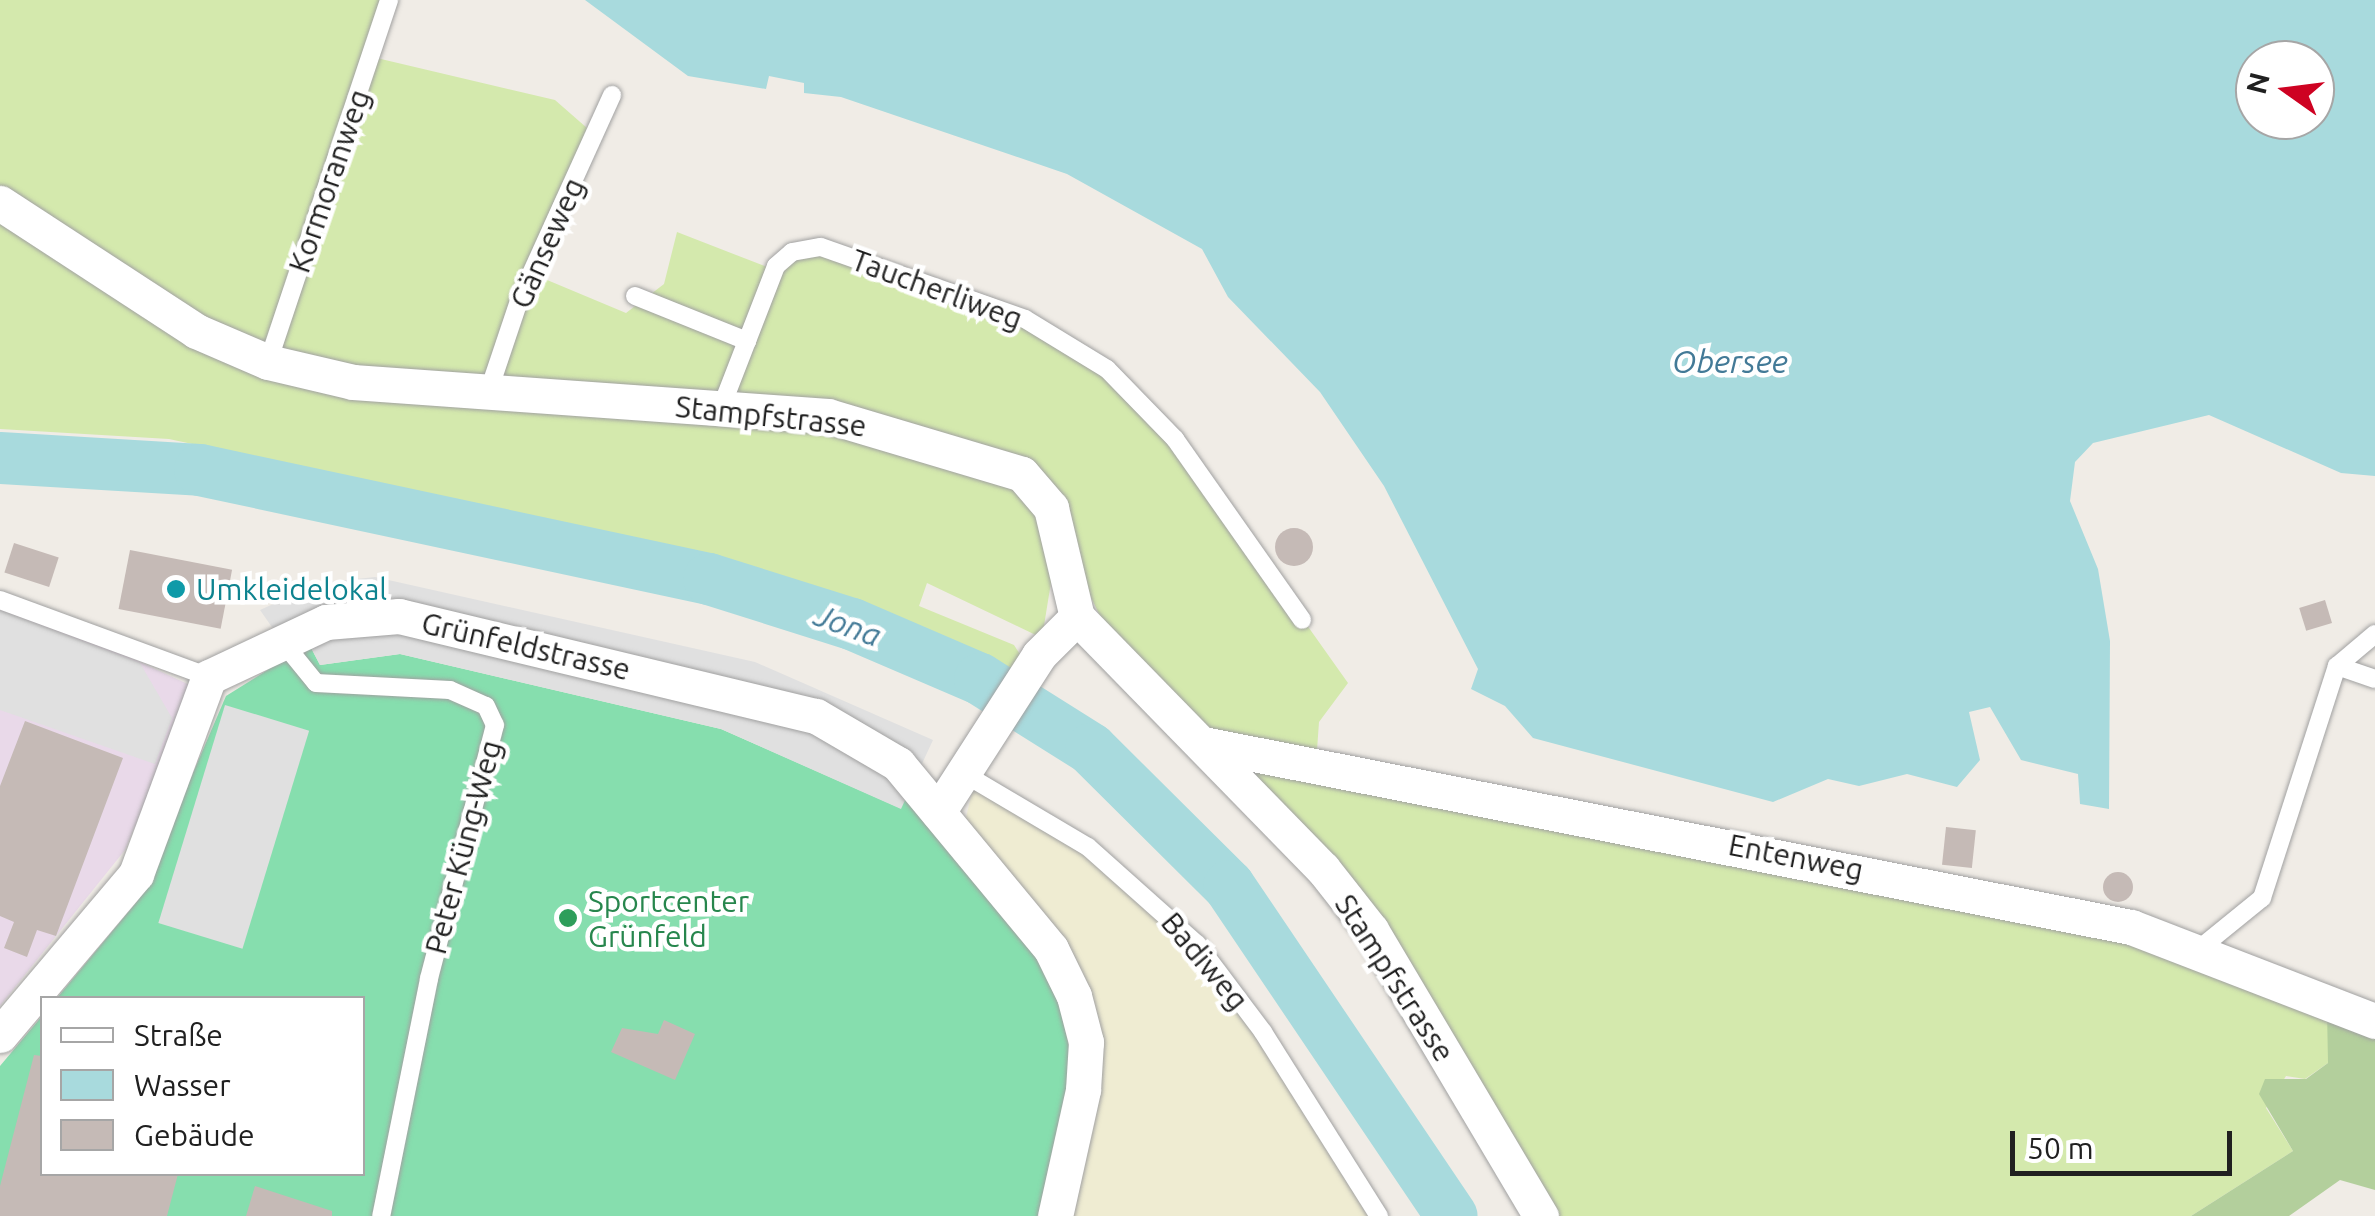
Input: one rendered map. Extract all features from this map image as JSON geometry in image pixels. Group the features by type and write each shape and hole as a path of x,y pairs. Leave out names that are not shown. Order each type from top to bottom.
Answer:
{"street":[{"name":"Stampfstrasse","path":"0,203 196,331 268,362 353,382 721,408 859,422 1022,474 1051,508 1077,617 1203,744 1371,930 1540,1216"},
{"name":"Grünfeldstrasse","path":"209,677 281,640 344,617 384,614 816,716 898,764 1051,949 1074,996 1086,1042 1083,1090 1055,1216"},
{"path":"938,812 991,736 1039,655 1077,617"},
{"path":"0,1036 136,874 209,677"},
{"name":"Entenweg","path":"1203,744 1944,886 2199,949 2375,1021"}],"lane":[{"name":"Kormoranweg","path":"268,362 389,0"},
{"name":"Gänseweg","path":"488,394 520,298 612,96"},
{"name":"Taucherliweg","path":"721,408 776,266 792,252 822,247 1025,319 1108,368 1175,439 1302,620"},
{"path":"635,296 747,341"},
{"path":"0,600 209,677"},
{"path":"2199,949 2262,898 2337,666 2375,634"},
{"name":"Peter Küng-Weg","path":"281,640 303,676 316,682 450,690 486,706 495,725 429,979 382,1216"},
{"path":"2337,666 2375,679"},
{"name":"Badiweg","path":"963,772 1088,847 1197,944 1263,1032 1379,1216"}],"shaded area":[{"path":"375,577 755,662 933,740 901,809 721,729 400,654 320,665 309,644 281,640 260,610 319,583"},
{"path":"0,597 194,687 125,850 0,1006"},
{"path":"0,610 140,663 172,718 155,764 0,710"},
{"path":"225,705 309,731 242,949 158,923"},
{"path":"973,788 1083,854 1190,950 1256,1037 1368,1216 1064,1216 963,830"}],"green space":[{"path":"0,0 381,0 364,55 555,100 587,128 528,272 626,313 664,284 677,232 767,267 821,247 1025,319 1107,369 1175,439 1348,683 1319,722 1316,764 1944,886 2330,1002 2328,1063 2305,1079 2286,1076 2266,1108 2293,1151 2191,1216 1555,1216 1467,1072 1100,616 1024,459 873,412 439,377 293,357 207,321 0,187"},
{"path":"0,218 237,364 806,426 1006,479 1038,514 1053,570 1042,638 927,583 919,606 1014,645 1023,659 1017,673 765,579 421,493 169,439 0,429"},
{"name":"Sportcenter Grünfeld","path":"309,644 320,665 400,654 721,729 900,808 910,789 1054,980 1073,1064 1041,1216 0,1216 0,1066 40,1018 40,1176 365,1176 365,996 59,996 139,899 226,696"},
{"path":"2327,1010 2375,1021 2375,1190 2340,1180 2289,1216 2191,1216 2293,1151 2259,1094 2265,1079 2306,1079 2328,1063"}],"water":[{"name":"Obersee","path":"585,0 2375,0 2375,476 2341,473 2209,415 2093,443 2075,462 2070,501 2098,569 2110,641 2109,809 2080,804 2078,774 2021,760 1990,707 1969,712 1980,760 1957,787 1907,774 1859,786 1828,779 1773,802 1533,738 1505,706 1471,689 1478,669 1384,486 1320,392 1228,297 1202,249 1067,174 841,97 804,93 804,83 769,76 766,89 688,76"}],"building":[{"path":"1294,528 1307,534 1313,547 1307,560 1294,566 1281,560 1275,547 1281,534"},
{"path":"14,543 59,558 49,587 4,572"},
{"name":"Umkleidelokal","path":"130,550 232,570 221,629 119,609"},
{"path":"2325,600 2332,623 2306,631 2299,608"},
{"path":"25,721 123,758 56,936 37,930 27,957 4,948 14,922 0,916 0,786"},
{"path":"1946,827 1976,830 1972,868 1942,865"},
{"path":"2118,872 2129,876 2133,887 2129,898 2118,902 2107,898 2103,887 2107,876"},
{"path":"664,1020 695,1034 675,1080 611,1052 622,1028 658,1034"},
{"path":"34,1055 40,1056 40,1176 177,1176 167,1216 0,1216 0,1186"},
{"path":"255,1186 332,1211 332,1216 246,1216"}],"waterway":[{"name":"Jona","path":"0,458 200,470 709,579 852,624 980,679 1091,749 1229,886 1452,1216"}],"place":[{"name":"Umkleidelokal","path":"176,589"},
{"name":"Sportcenter Grünfeld","path":"568,918"}]}
